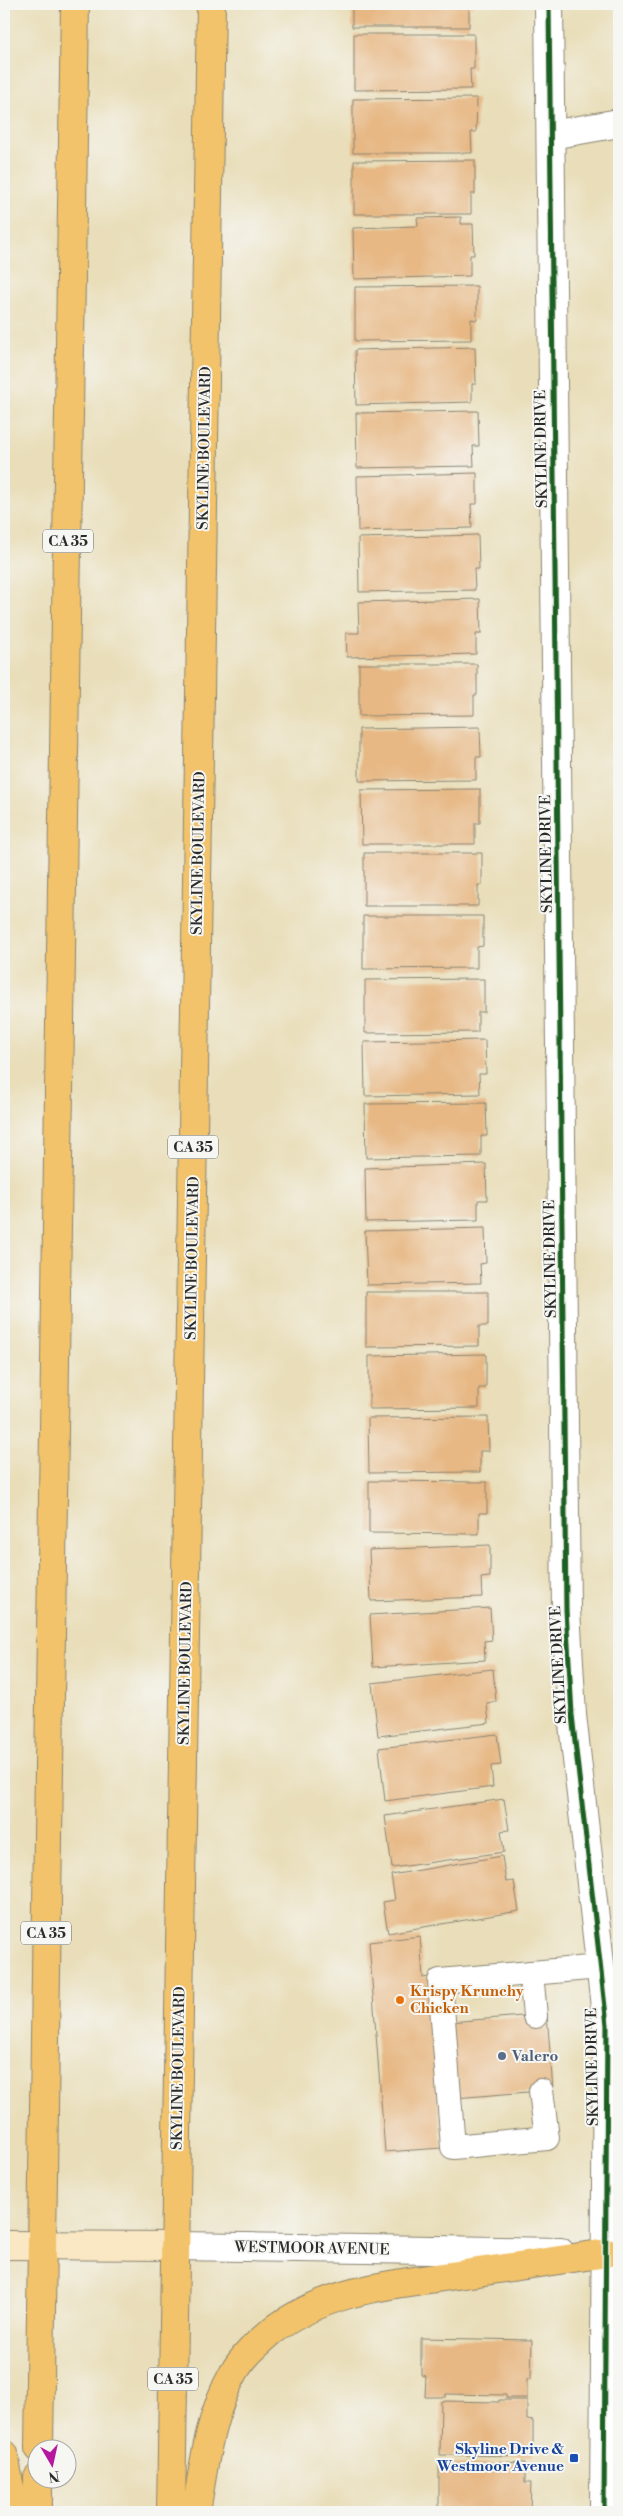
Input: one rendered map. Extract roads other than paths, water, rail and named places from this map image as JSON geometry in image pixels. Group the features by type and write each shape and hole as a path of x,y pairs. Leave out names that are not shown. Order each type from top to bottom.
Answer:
{"main road":[{"name":"CA 35","path":"39,2438 75,4"},
{"name":"SKYLINE BOULEVARD","path":"171,2512 211,4"},
{"path":"196,2512 209,2435 215,2413 233,2373 245,2356 260,2342 297,2314 320,2302 370,2288 613,2253"},
{"path":"4,2454 14,2512"},
{"path":"38,2488 38,2512"}],"street":[{"name":"SKYLINE DRIVE","path":"550,4 566,1610 572,1716 606,2025 613,2253 604,2512"},
{"path":"551,135 619,123"},
{"name":"WESTMOOR AVENUE","path":"4,2245 613,2253"}],"lane":[{"path":"541,2091 547,2138 453,2147 440,1981 600,1967"},
{"path":"531,1973 535,2016"}],"place":[{"name":"Krispy Krunchy Chicken","path":"400,2000"},
{"name":"Valero","path":"502,2056"},
{"name":"Skyline Drive & Westmoor Avenue","path":"574,2458"}]}
